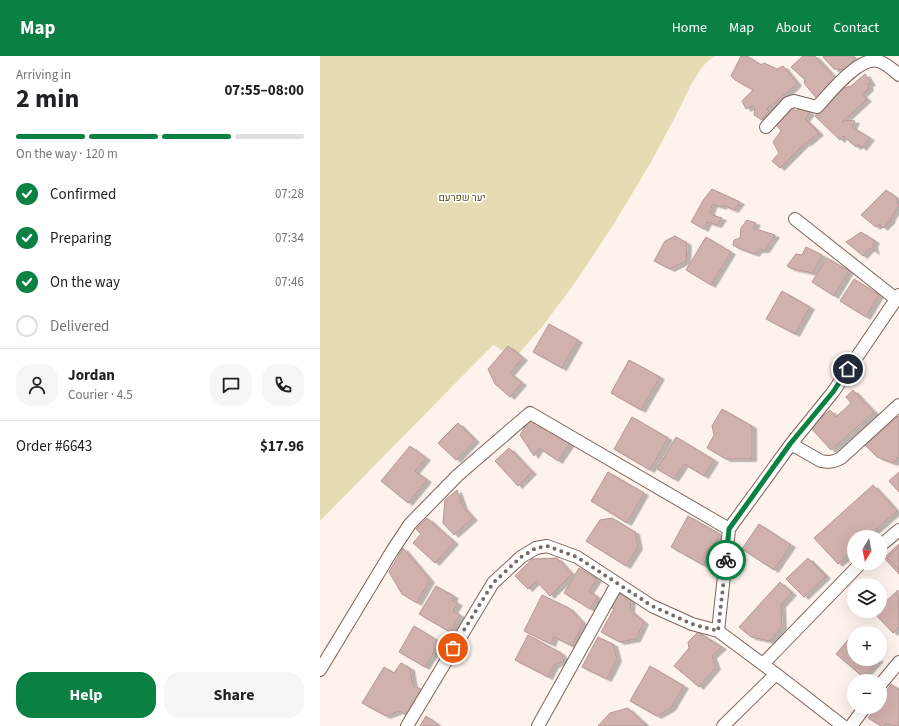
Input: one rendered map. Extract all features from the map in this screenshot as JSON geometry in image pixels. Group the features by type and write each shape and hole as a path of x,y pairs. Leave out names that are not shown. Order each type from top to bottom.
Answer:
{"street":[{"path":"766,127 788,103 794,101 817,107 855,68 867,62 877,60 888,66 899,75"},
{"path":"718,631 729,529 790,444 833,392 898,297 796,219"},
{"path":"790,444 821,461 827,463 833,462 841,458 899,405"},
{"path":"320,670 410,524 458,475 530,413 729,529"},
{"path":"887,540 899,530"},
{"path":"407,726 493,583 521,557 536,548 547,546 577,557 617,584 659,609 692,624 718,631 776,674 851,725 860,714"},
{"path":"763,664 854,570"},
{"path":"538,726 617,584"},
{"path":"887,677 899,662"},
{"path":"723,726 776,674"}],"green space":[{"name":"יער שפרעם","path":"320,56 714,56 702,67 692,83 651,162 615,222 577,280 542,327 515,358 493,345 320,521"}],"building":[{"path":"741,56 747,56 761,65 764,63 777,69 783,66 797,83 767,109 769,111 762,120 754,115 755,108 752,106 746,109 742,101 753,90 735,80 731,76"},
{"path":"803,56 815,56 836,79 817,99 804,83 805,80 791,67"},
{"path":"853,56 856,58 845,70 834,69 823,57"},
{"path":"865,74 871,83 868,84 869,88 862,95 867,99 842,122 848,120 855,121 852,127 870,138 862,148 859,145 856,147 843,136 840,140 815,116 821,109 824,109 840,89 851,86"},
{"path":"802,106 810,113 805,119 819,133 805,143 780,168 772,161 779,153 773,142 781,131 775,123 791,108 796,111"},
{"path":"712,189 740,202 734,210 723,205 722,207 713,204 710,211 712,215 722,218 717,225 707,222 704,229 691,222 704,199"},
{"path":"886,190 898,199 897,203 899,205 890,219 891,220 883,228 879,224 876,227 861,215"},
{"path":"747,220 756,223 753,228 775,235 765,250 758,250 755,254 733,245 734,240 740,238 741,228"},
{"path":"861,232 875,241 873,245 875,252 870,248 863,256 846,242"},
{"path":"675,236 687,243 686,261 670,269 654,261 665,241"},
{"path":"706,237 731,252 711,285 686,270"},
{"path":"806,247 822,255 813,273 787,266 796,254 802,255"},
{"path":"827,258 849,271 834,296 812,282"},
{"path":"854,279 879,295 866,317 840,301"},
{"path":"782,291 810,307 795,334 766,319"},
{"path":"549,324 578,340 562,368 533,352"},
{"path":"508,346 523,358 510,373 522,383 510,397 495,384 488,369"},
{"path":"629,360 660,377 641,410 611,393"},
{"path":"853,390 874,412 831,450 810,427 830,410 836,417 851,403 846,397"},
{"path":"722,409 752,426 752,459 726,459 707,448 714,435 712,426"},
{"path":"898,416 899,457 893,463 877,457 865,445"},
{"path":"531,417 570,443 558,461 539,448 534,456 520,435"},
{"path":"632,417 668,438 650,470 614,449"},
{"path":"458,423 475,440 456,460 438,443"},
{"path":"676,437 714,460 704,476 684,464 674,479 657,469"},
{"path":"410,446 426,458 415,471 427,480 408,503 381,481"},
{"path":"509,448 532,472 518,486 495,461"},
{"path":"608,472 644,493 627,523 591,501"},
{"path":"899,472 899,492 889,481"},
{"path":"873,485 897,511 876,530 847,530 847,556 838,564 814,538"},
{"path":"457,490 463,507 473,518 454,535 443,523 445,500"},
{"path":"688,516 720,534 703,565 671,547"},
{"path":"427,518 454,542 435,563 413,543 421,534 416,529"},
{"path":"612,518 635,532 638,547 626,566 586,541 600,520"},
{"path":"759,524 791,545 774,570 742,549"},
{"path":"899,544 899,574 887,561 887,555"},
{"path":"899,547 899,570 887,558"},
{"path":"403,548 430,580 417,603 402,594 389,572"},
{"path":"557,558 572,574 550,596 536,581 528,589 515,576 532,559"},
{"path":"808,558 826,576 804,597 786,579"},
{"path":"579,568 597,579 589,591 598,597 590,609 564,593"},
{"path":"780,582 792,593 781,605 782,626 770,641 751,637 739,627"},
{"path":"436,586 454,596 452,600 458,603 453,611 460,615 450,632 419,614"},
{"path":"898,590 899,627 893,633 879,618 887,618 887,600"},
{"path":"617,592 631,600 630,610 644,622 636,639 620,642 601,632 614,609 609,606"},
{"path":"542,595 569,608 583,623 572,646 554,637 551,644 524,631"},
{"path":"414,626 440,642 425,667 399,652"},
{"path":"698,632 722,647 712,656 716,667 699,687 674,666 689,648 688,642"},
{"path":"528,635 561,653 564,661 554,665 548,677 515,660"},
{"path":"598,637 613,644 617,659 607,679 582,667"},
{"path":"847,641 847,663 836,654"},
{"path":"401,663 410,668 413,685 422,690 406,715 399,711 386,716 362,703 384,667 394,673"},
{"path":"650,666 684,686 671,708 657,716 630,701"},
{"path":"850,666 873,666 866,674 859,674"},
{"path":"891,684 899,690 899,726 892,726 887,723 884,726 881,726 868,718 871,714 887,714 887,690"},
{"path":"628,708 647,726 598,726 610,713"},
{"path":"426,716 440,726 420,726"}],"way so far":[{"path":"453,648 493,583 521,557 536,548 547,546 577,557 652,606 692,624 718,631 726,560"}],"route":[{"path":"726,560 729,529 790,444 833,392 848,369"}]}
